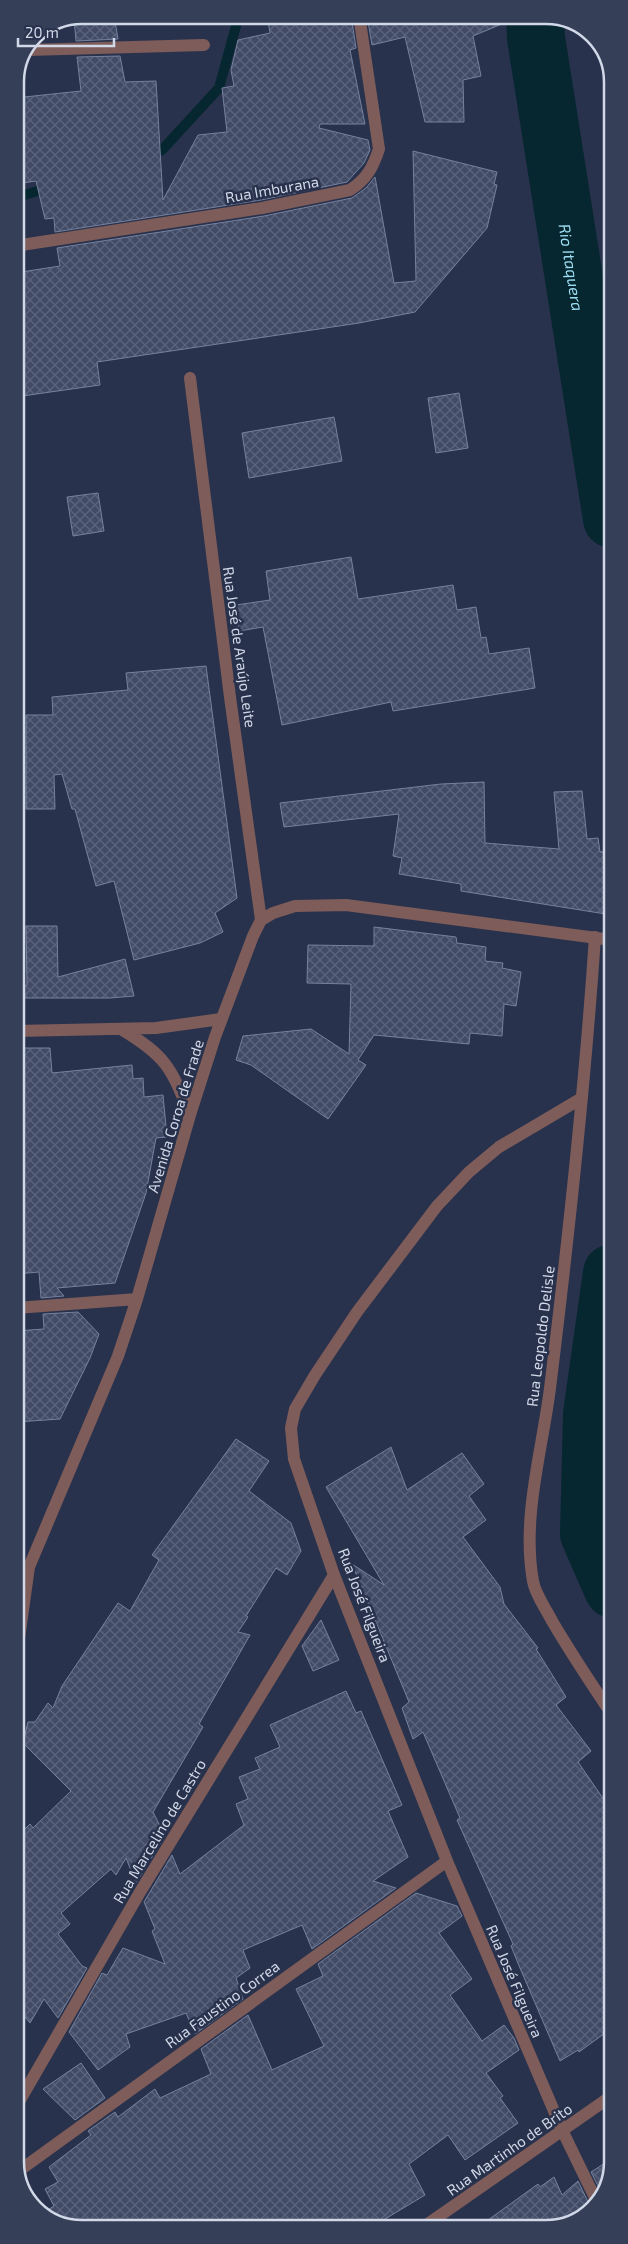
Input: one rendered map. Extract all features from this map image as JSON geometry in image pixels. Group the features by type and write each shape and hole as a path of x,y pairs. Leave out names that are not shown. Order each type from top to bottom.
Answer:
{"street":[{"name":"Rua Imburana","path":"24,245 280,205 350,190 363,182 373,167 379,149 360,24"},
{"path":"34,50 204,44"},
{"name":"Rua José de Araújo Leite","path":"190,378 230,697 261,920"},
{"path":"261,920 274,913 295,906 346,906 604,939"},
{"name":"Avenida Coroa de Frade","path":"24,1603 29,1567 118,1356 137,1299 190,1115 221,1019 261,920"},
{"name":"Rua Leopoldo Delisle","path":"594,937 582,1098 551,1384 529,1541 533,1583 577,1663 604,1703"},
{"path":"24,1031 156,1028 221,1019"},
{"path":"121,1029 147,1044 165,1062 176,1080 190,1115"},
{"name":"Rua José Filgueira","path":"582,1098 499,1147 469,1172 437,1206 357,1312 295,1409 291,1428 294,1459 334,1575 447,1861 563,2132 594,2195"},
{"path":"24,1307 137,1299"},
{"path":"24,1567 29,1567"},
{"name":"Rua Marcelino de Castro","path":"24,2093 140,1892 334,1575"},
{"name":"Rua Faustino Correa","path":"24,2167 447,1861"},
{"name":"Rua Martinho de Brito","path":"434,2220 563,2132 604,2102"}],"building":[{"path":"116,24 118,39 76,41 75,25"},
{"path":"268,24 352,24 356,48 350,50 365,124 320,124 319,128 368,140 370,150 364,163 347,182 261,200 55,232 54,218 45,219 36,181 24,183 24,97 81,91 77,57 120,56 125,82 156,81 163,200 198,135 227,132 222,88 234,86 231,70 238,40 270,33"},
{"path":"368,24 502,24 473,36 481,76 463,80 464,122 425,122 405,37 372,45"},
{"path":"413,151 497,172 494,184 497,185 487,228 415,312 359,323 97,362 100,385 24,396 24,272 60,266 57,248 264,216 352,198 366,188 375,177 394,283 416,281"},
{"path":"459,393 468,448 436,453 428,398"},
{"path":"334,417 342,461 249,478 242,433"},
{"path":"98,493 104,531 73,536 67,497"},
{"path":"351,557 358,599 453,585 457,610 476,607 481,638 486,637 489,654 529,648 535,688 393,711 391,702 282,725 263,627 239,631 236,605 270,600 266,571"},
{"path":"206,666 237,898 215,913 223,932 200,943 134,960 114,881 96,886 75,809 72,809 62,774 54,775 55,809 26,809 26,715 53,715 52,697 128,690 126,673"},
{"path":"484,782 485,843 559,849 554,792 582,791 587,839 598,838 600,852 604,852 604,914 461,891 461,884 399,874 402,858 393,856 399,814 284,827 280,803 441,784"},
{"path":"26,926 57,926 58,977 125,959 134,996 110,998 24,998 24,986 27,985"},
{"path":"374,927 456,937 457,943 486,947 485,961 503,963 502,968 521,972 516,1006 504,1004 502,1036 470,1033 469,1044 374,1035 358,1060 366,1065 328,1119 251,1065 236,1060 243,1036 311,1029 349,1054 351,984 307,983 308,945 374,946"},
{"path":"24,1048 50,1048 52,1073 132,1065 133,1079 143,1078 144,1097 163,1095 167,1137 156,1138 146,1193 115,1283 57,1288 64,1296 41,1298 39,1272 24,1273"},
{"path":"78,1312 99,1334 90,1358 60,1419 24,1421 24,1330 44,1329 43,1314"},
{"path":"236,1439 269,1461 249,1491 291,1523 301,1551 287,1575 276,1568 238,1632 250,1635 199,1724 203,1727 153,1812 165,1836 136,1883 126,1858 116,1875 111,1869 61,1913 70,1924 58,1934 82,1966 87,1968 58,2018 44,1999 30,2023 24,2016 24,1830 30,1824 33,1828 71,1791 24,1744 28,1722 35,1722 48,1703 53,1708 62,1686 118,1603 130,1611 159,1560 152,1555"},
{"path":"391,1447 407,1490 462,1453 484,1484 469,1496 486,1520 463,1537 500,1587 504,1604 538,1648 536,1649 566,1697 556,1705 591,1751 578,1762 604,1800 604,2034 579,2052 578,2050 560,2061 511,1946 513,1944 457,1820 460,1818 423,1732 413,1739 402,1708 409,1702 352,1564 384,1585 326,1487"},
{"path":"321,1620 339,1660 313,1671 302,1646"},
{"path":"346,1691 356,1713 361,1711 402,1805 388,1811 408,1857 373,1881 396,1888 312,1949 302,1925 243,1950 250,1968 236,1978 243,1999 195,2034 186,2013 126,2034 130,2047 98,2070 69,2032 102,1973 107,1975 123,1948 165,1964 152,1931 155,1929 144,1902 172,1855 180,1874 244,1825 236,1804 248,1799 239,1777 260,1769 255,1758 280,1747 270,1725"},
{"path":"416,1893 457,1906 462,1916 439,1933 472,1979 450,1995 482,2041 504,2025 514,2038 519,2050 486,2073 503,2096 500,2098 518,2123 465,2160 448,2135 409,2164 425,2195 383,2220 78,2220 60,2216 49,2209 54,2206 45,2189 58,2182 49,2167 91,2135 88,2131 115,2112 118,2117 155,2089 160,2098 211,2074 201,2049 248,2015 272,2070 324,2046 296,1989 323,1976 318,1964"},
{"path":"81,2063 105,2098 75,2120 43,2089"},
{"path":"604,2164 598,2187 591,2172"},
{"path":"554,2177 562,2195 578,2181 588,2202 568,2216 558,2219 488,2220 538,2184 540,2187"}],"waterway":[{"path":"147,155 162,150 219,88 237,24"},
{"name":"Rio Itaquera","path":"535,24 536,38 604,468"},
{"path":"24,195 50,187"},
{"name":"Rio Itaquera","path":"604,1329 592,1414 589,1534 604,1568"}]}
